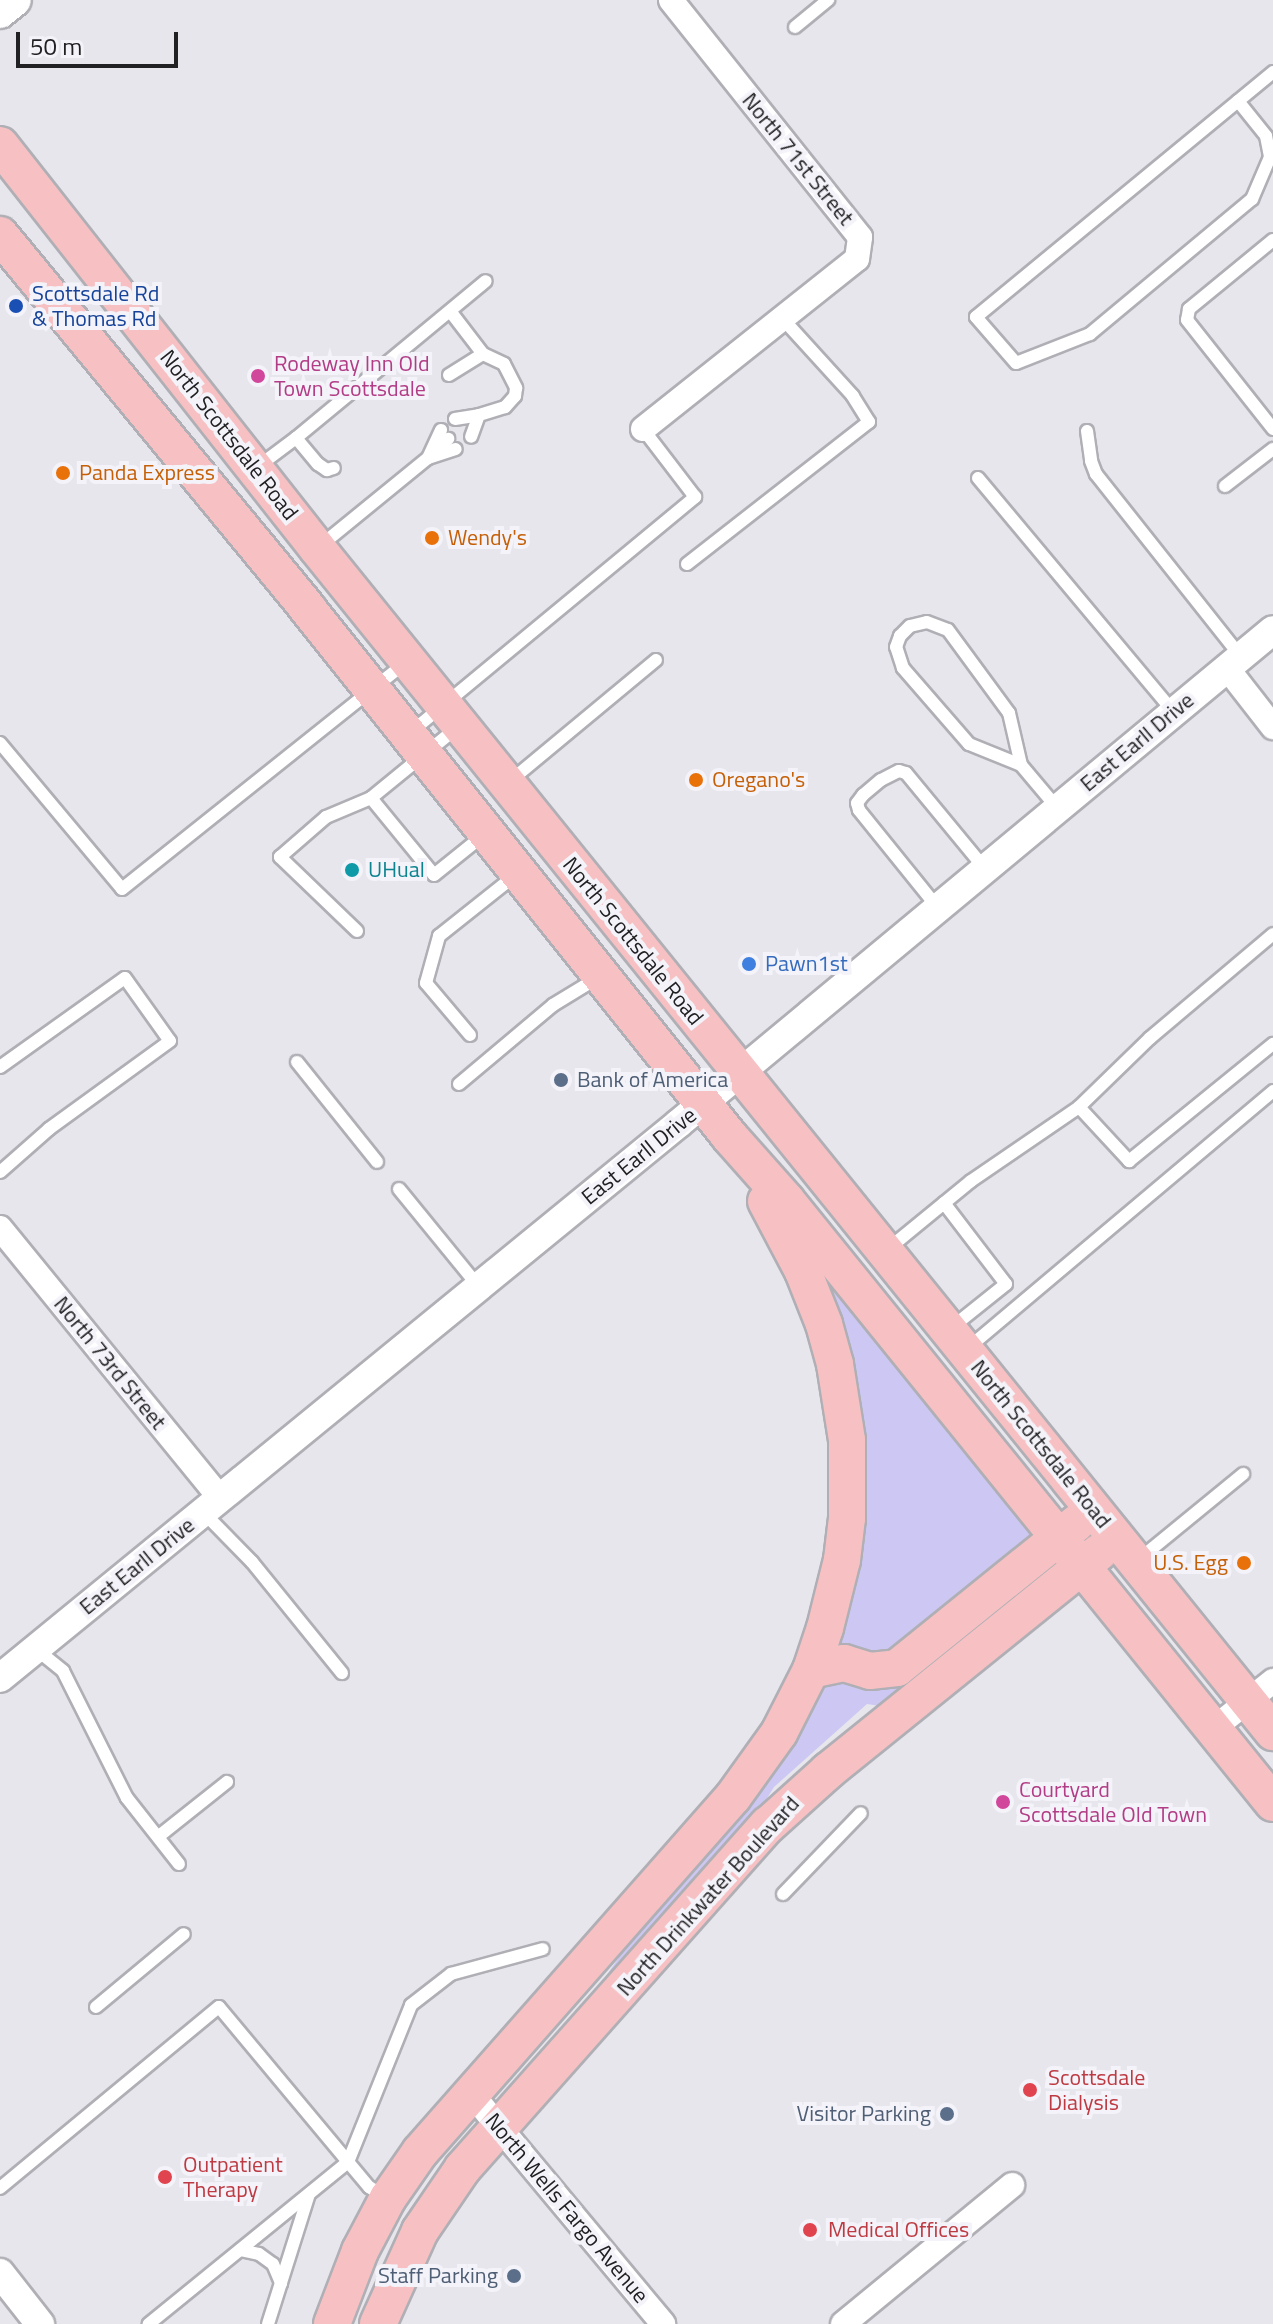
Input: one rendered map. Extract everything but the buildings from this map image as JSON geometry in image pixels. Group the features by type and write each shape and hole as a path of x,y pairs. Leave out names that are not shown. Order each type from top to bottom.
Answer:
{"main road":[{"path":"0,12 15,0"},
{"name":"North Scottsdale Road","path":"0,145 407,661 1126,1550 1260,1691 1273,1732"},
{"name":"North Scottsdale Road","path":"0,235 372,689 730,1137 786,1200 1273,1803"},
{"path":"332,2324 360,2251 388,2198 420,2152 733,1797 779,1733 811,1670 835,1594 847,1518 847,1440 842,1401 824,1324 803,1271 730,1137"},
{"path":"811,1670 844,1663 870,1671 891,1671 904,1664 1094,1509"},
{"name":"North Drinkwater Boulevard","path":"378,2324 420,2231 463,2168 768,1825 828,1771 1082,1566 1126,1550"},
{"path":"768,1825 815,1759 874,1710 877,1691 870,1671"}],"street":[{"name":"North 71st Street","path":"643,429 857,259 860,237 671,0"},
{"name":"East Earll Drive","path":"0,1678 740,1073 1273,630"},
{"path":"1233,662 1273,727"},
{"name":"North 73rd Street","path":"0,1228 212,1505"},
{"path":"1213,1729 1260,1691"},
{"name":"North Wells Fargo Avenue","path":"470,2092 663,2324"},
{"path":"850,2322 1012,2185"},
{"path":"0,2273 40,2324"}],"lane":[{"path":"795,27 828,0"},
{"path":"1238,101 1266,136 1270,157 1252,199 1090,334 1016,363 976,317 1273,72"},
{"path":"1273,240 1189,309 1187,320 1273,429"},
{"path":"254,469 486,281"},
{"path":"450,311 483,354 504,364 511,375 515,396 505,407 479,415 463,428 479,415"},
{"path":"687,564 869,422 853,396 781,317"},
{"path":"449,375 483,354"},
{"path":"357,931 280,857 326,817 371,798 416,744 695,497 643,429"},
{"path":"1087,431 1096,474 1233,662"},
{"path":"296,438 318,464 327,470 334,468"},
{"path":"317,548 449,439"},
{"path":"1225,486 1273,449"},
{"path":"978,478 1174,712"},
{"path":"1021,765 969,744 903,668 896,647 900,636 910,626 927,622 948,630 1009,713 1021,765 1058,809"},
{"path":"507,784 656,660"},
{"path":"0,743 122,889 407,661"},
{"path":"416,744 452,715"},
{"path":"938,908 859,810 857,803 881,780 899,771 906,773 985,869"},
{"path":"371,798 434,875 488,832"},
{"path":"470,1035 426,983 439,936 519,872"},
{"path":"885,1251 944,1203 1079,1107 1150,1038 1273,934"},
{"path":"459,1084 553,1005 602,975"},
{"path":"0,1067 125,978 170,1041 49,1129 0,1172"},
{"path":"1079,1107 1129,1161 1273,1044"},
{"path":"297,1062 377,1162"},
{"path":"957,1340 1273,1091"},
{"path":"399,1189 479,1287"},
{"path":"944,1203 1006,1284 957,1340"},
{"path":"1126,1550 1243,1474"},
{"path":"212,1505 252,1562 342,1673"},
{"path":"36,1649 63,1671 127,1798 179,1864"},
{"path":"159,1836 227,1782"},
{"path":"783,1894 861,1813"},
{"path":"96,2007 184,1934"},
{"path":"149,2324 348,2162 411,2005 451,1974 543,1949"},
{"path":"0,2188 219,2007 369,2187 388,2198"},
{"path":"268,2324 309,2194"},
{"path":"240,2250 259,2254 273,2264 281,2283"}],"shaded area":[{"path":"829,1282 837,1284 1033,1525 1052,1576 887,1707 867,1704 774,1787 762,1806 522,2076 602,1982 838,1638 834,1306"}],"place":[{"name":"Scottsdale Rd & Thomas Rd","path":"16,306"},
{"name":"Rodeway Inn Old Town Scottsdale","path":"258,376"},
{"name":"Panda Express","path":"63,473"},
{"name":"Wendy's","path":"432,538"},
{"name":"Oregano's","path":"696,780"},
{"name":"UHual","path":"352,870"},
{"name":"Pawn1st","path":"749,964"},
{"name":"Bank of America","path":"561,1080"},
{"name":"U.S. Egg","path":"1244,1563"},
{"name":"Courtyard Scottsdale Old Town","path":"1003,1802"},
{"name":"Scottsdale Dialysis","path":"1030,2090"},
{"name":"Visitor Parking","path":"947,2114"},
{"name":"Outpatient Therapy","path":"165,2177"},
{"name":"Medical Offices","path":"810,2230"},
{"name":"Staff Parking","path":"514,2276"}]}
